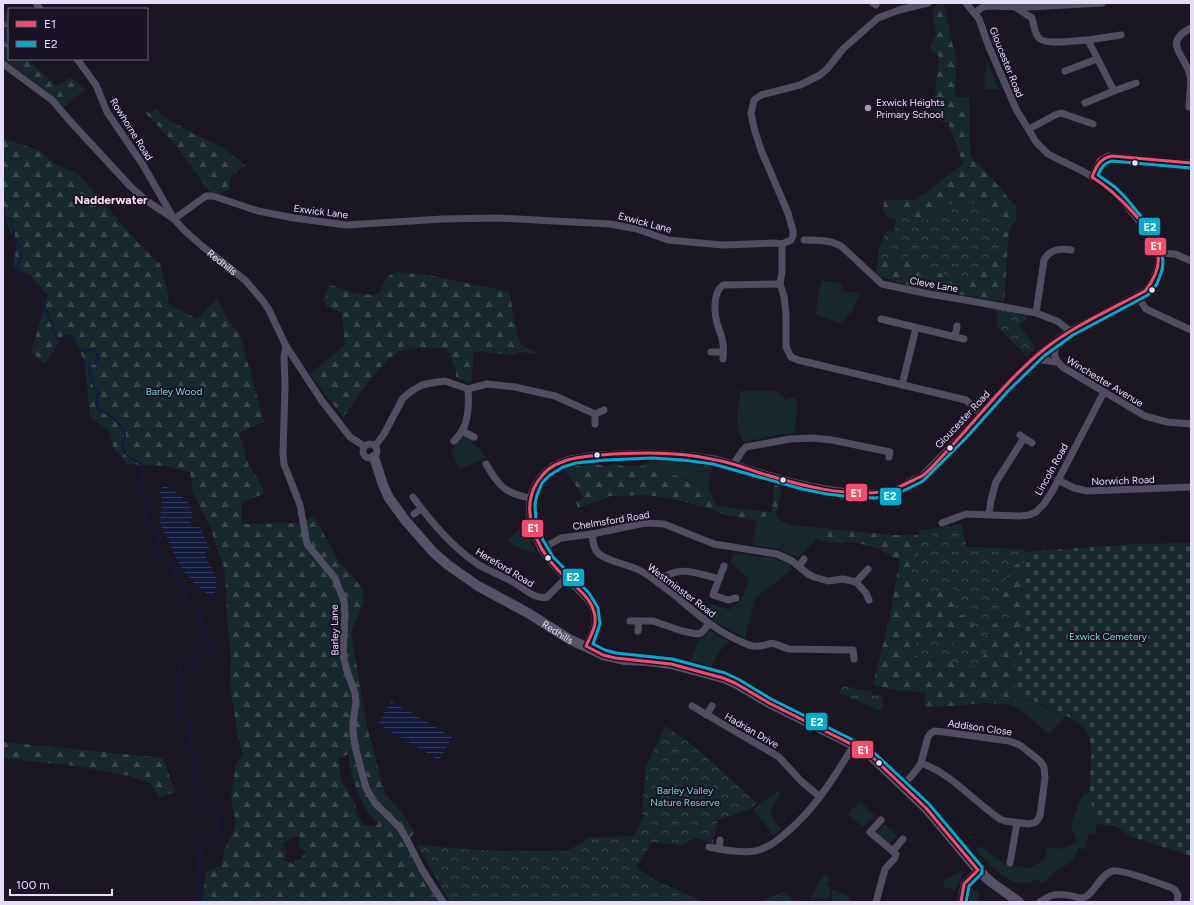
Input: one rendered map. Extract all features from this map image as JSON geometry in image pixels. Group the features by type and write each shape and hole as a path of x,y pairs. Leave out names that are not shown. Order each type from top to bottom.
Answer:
{"street":[{"path":"928,3 899,10 878,18 843,49 827,69 820,75 800,85 761,95 754,100 751,113 754,129 788,213 793,231 791,240 782,244 782,272 780,284 784,296 786,314 786,347 791,357 842,371 966,400 980,414"},
{"name":"Gloucester Road","path":"531,498 536,484 551,467 561,461 601,455 642,454 714,459 773,477 822,488 866,493 892,490 907,484 913,479 921,477 1041,352 1070,331 1137,296 1154,280 1158,267 1158,253 1156,244 1151,235 1111,189 1044,151 1036,142 1012,100 975,13 966,3"},
{"path":"975,13 981,8 987,6 1058,6 1102,3"},
{"path":"1015,7 1032,18 1039,40 1046,42 1088,40 1121,35"},
{"path":"1189,107 1190,76 1187,67 1179,54 1177,44 1182,34 1191,28"},
{"path":"1088,40 1114,91"},
{"path":"1065,71 1097,59"},
{"name":"Rowhorne Road","path":"78,60 96,85 107,112 159,190 174,219"},
{"name":"Redhills","path":"3,64 52,100 130,186 147,201 174,219 202,246 245,280 269,310 286,346 337,422 350,437 364,446 364,454 368,458 377,453 375,446"},
{"path":"1085,103 1136,84"},
{"path":"1029,128 1061,113 1093,124"},
{"path":"1092,177 1100,161 1108,156 1180,163 1191,162"},
{"path":"147,201 152,200 159,190"},
{"name":"Exwick Lane","path":"174,219 206,196 213,196 258,211 294,218 346,225 442,219 498,218 610,224 637,229 668,240 722,245 768,243 782,244"},
{"name":"Cleve Lane","path":"804,240 819,240 835,243 841,246 872,273 877,280 890,287 1036,312 1057,321 1070,331"},
{"path":"1036,312 1044,260 1052,252 1057,250 1071,250"},
{"path":"1158,253 1175,254 1191,261"},
{"path":"711,352 723,356 723,344 716,318 716,294 719,288 723,285 780,284"},
{"path":"1137,296 1146,309 1191,330"},
{"path":"881,319 891,318 916,328 964,339"},
{"path":"955,337 957,326"},
{"path":"902,385 916,328"},
{"name":"Winchester Avenue","path":"1056,362 1054,356 1057,340"},
{"name":"Barley Lane","path":"286,346 284,357 284,464 300,505 307,544 334,578 344,601 345,615 343,655 355,694 356,702 353,732 355,746 366,788 375,803 396,824 406,838 423,871 443,902"},
{"name":"Winchester Avenue","path":"1031,362 1042,360 1056,362 1136,412 1145,416 1172,423 1191,424"},
{"path":"364,446 370,443 375,446 384,434 403,398 422,385 445,381 468,389 487,384 516,387 555,396 595,414 604,410"},
{"path":"454,441 462,431 467,417 469,404 468,389"},
{"name":"Lincoln Road","path":"942,522 966,514 1020,516 1033,514 1044,504 1058,480 1104,392"},
{"path":"595,414 595,424"},
{"path":"462,431 474,437"},
{"path":"989,514 993,490 996,482 1022,436 1032,443"},
{"path":"732,464 739,459 743,449 746,447 790,439 824,439 891,452"},
{"name":"Redhills","path":"374,456 383,486 389,498 405,520 438,556 478,586 528,613 569,639 603,655 615,658 671,664 723,678 735,683 769,703 854,745 866,752 926,808 978,870 997,888 1020,902"},
{"path":"486,464 489,476 504,489 531,498 530,519 533,531 541,549 549,560 586,598 594,610 596,622 586,646"},
{"name":"Norwich Road","path":"1058,480 1074,488 1087,491 1191,487"},
{"name":"Hereford Road","path":"413,497 421,509 450,540 469,557 479,564 514,582 532,595 544,598 566,578"},
{"path":"414,514 421,509"},
{"name":"Chelmsford Road","path":"541,549 561,538 592,534 645,523 664,524 714,544 777,554 799,566 814,577 828,581 843,579 856,582"},
{"name":"Westminster Road","path":"592,534 593,545 600,555 629,565 658,583 709,624 724,634 745,644 761,646 773,643 782,648 789,649 856,648 854,659"},
{"path":"799,566 804,559"},
{"path":"724,566 712,595 728,600 736,598"},
{"path":"868,569 856,582 866,593 869,600"},
{"path":"658,583 674,571 687,571 718,579"},
{"path":"843,579 844,571"},
{"path":"630,621 653,621 682,631 697,634 701,633 709,624"},
{"path":"638,631 639,621"},
{"path":"773,635 773,643"},
{"name":"Hadrian Drive","path":"692,706 779,757 801,781 820,798"},
{"path":"706,715 712,706"},
{"name":"Addison Close","path":"903,786 921,763 928,737 931,733 936,732 1009,740 1020,745 1043,764 1045,778 1038,818 1032,824 1017,823 1000,819 950,779 931,766 921,763"},
{"path":"709,847 747,852 755,851 775,843 794,826 820,798 854,745"},
{"path":"876,902 885,869 895,858 896,854 870,832 881,820"},
{"path":"1010,863 1017,823"},
{"path":"894,851 903,839"},
{"path":"719,849 720,840"},
{"path":"961,902 964,884 978,870"},
{"path":"1040,902 1057,894 1083,900 1107,874 1115,871 1124,872 1172,888 1178,895 1177,902"}],"green space":[{"path":"937,4 944,5 956,60 955,97 969,97 970,156 1015,206 1017,219 1009,230 1004,302 910,286 875,275 878,259 909,257 918,261 924,268 973,276 978,268 997,253 939,210 938,214 928,220 916,219 903,213 883,212 884,200 916,200 963,164 948,123 933,118 939,56 931,50 931,46 936,34 933,13"},
{"path":"3,11 8,15 8,60 33,60 30,62 57,86 70,78 85,89 63,108 46,90 3,59"},
{"path":"986,61 999,89 985,89 984,74 986,74"},
{"path":"156,108 159,113 174,123 220,146 246,165 231,176 229,189 222,193 210,192 176,146 144,111 150,113"},
{"name":"Barley Wood","path":"3,138 40,151 55,164 77,173 125,228 160,264 166,285 169,304 197,319 217,299 230,323 240,335 264,422 239,433 249,467 259,480 264,494 241,502 242,524 299,523 314,516 338,560 362,588 364,601 351,633 367,727 385,794 404,815 414,832 407,845 438,902 202,902 206,872 221,865 225,849 235,828 235,817 231,799 236,764 243,755 238,737 230,685 231,656 227,619 225,571 209,524 193,492 190,472 166,466 127,464 113,447 109,431 90,417 85,363 73,336 64,334 45,364 31,352 48,295 31,276 13,267 17,245 7,224 5,207 3,206","holes":["349,754 354,783 367,810 379,824 372,826 363,825 356,812 355,803 341,780 339,758","299,835 300,842 298,847 306,852 301,859 295,860 293,864 284,860 287,853 283,844 289,839"]},
{"path":"974,203 986,207 995,216 999,228 999,241 997,253 978,268 968,282 924,268 918,261 909,257 878,259 879,249 886,231 894,232 896,219 887,217 885,212 903,213 916,219 928,220 938,214 942,204"},
{"path":"397,272 428,275 509,292 517,333 521,345 539,354 520,352 514,355 474,351 471,383 456,378 456,370 448,349 423,348 405,350 392,356 384,363 343,417 310,374 345,345 342,313 326,306 323,298 325,298 329,284 361,294 367,295 380,293 385,280"},
{"path":"822,280 842,284 841,291 860,293 852,311 841,323 816,315 818,294"},
{"path":"991,307 1030,314 1019,326 1036,347 1027,356 997,327 998,313"},
{"path":"740,391 777,391 785,400 795,397 797,406 795,433 781,434 744,442 740,435 737,423"},
{"path":"465,436 472,439 472,443 480,449 486,458 460,469 451,450 460,438"},
{"path":"654,460 712,466 708,490 698,487 686,479 668,472 656,468 638,466"},
{"path":"587,463 605,466 616,464 622,466 646,466 660,468 688,481 698,488 708,490 713,497 716,506 769,512 760,522 723,514 707,508 669,498 646,495 610,496 578,508 576,502 584,498 563,467"},
{"path":"774,485 782,487 776,514 772,514"},
{"path":"769,512 776,514 781,521 786,523 795,526 809,527 810,532 817,538 799,557 780,549 752,545 757,521 761,522"},
{"path":"525,524 527,534 537,554 517,547 507,541"},
{"path":"961,524 967,547 1024,549 1025,565 1020,562 1013,567 1009,571 1006,580 1000,584 1003,605 1010,609 1007,617 995,623 985,636 989,648 975,667 962,665 945,659 921,659 910,651 922,635 946,639 966,650 972,651 977,647 978,640 972,619 967,614 958,616 955,608 959,597 951,587 932,595 914,587 906,574 909,567 916,568 919,530"},
{"path":"809,527 892,535 918,535 916,568 932,595 950,587 959,597 957,600 972,619 978,640 977,647 972,651 966,650 946,639 922,635 910,651 933,660 945,659 962,665 976,666 985,636 995,623 1007,617 1010,609 1003,605 1000,584 1005,581 1014,566 1020,562 1025,565 1027,600 1024,646 1015,660 1015,695 1009,704 986,703 940,707 924,706 926,693 901,691 873,685 890,616 900,559 893,558 880,549 854,542 831,543 818,540 810,532"},
{"name":"Exwick Cemetery","path":"1191,543 1191,856 1129,836 1116,826 1097,824 1090,795 1091,749 1089,736 1085,729 1067,716 1015,695 1015,660 1024,646 1027,600 1024,552 1136,544"},
{"path":"732,553 773,558 791,565 790,567 793,569 755,598 745,638 716,622 703,612 710,603 729,610 742,599 749,578 731,564"},
{"path":"708,630 729,641 719,652 711,666 690,661 699,639 704,638"},
{"path":"845,686 872,692 872,695 883,696 881,711 839,693"},
{"path":"1015,695 1066,715 1049,734 1018,708 1009,704"},
{"name":"Barley Valley Nature Reserve","path":"665,726 690,743 757,803 748,810 718,820 713,843 694,838 683,845 652,842 636,867 655,880 704,902 450,902 417,845 504,851 567,851 589,838 634,836 644,816 642,813 646,767"},
{"path":"3,742 163,758 175,792 159,797 150,783 130,776 83,767 3,758"},
{"path":"778,791 781,791 770,813 781,829 773,835 753,810"},
{"path":"1084,793 1090,793 1097,824 1094,834 1089,833 1084,850 1078,848 1075,857 1072,860 1042,884 1038,879 1024,884 1007,878 996,870 976,850 978,847 982,847 1008,866 1030,868 1045,859 1047,847 1062,849 1076,842 1072,829 1072,823"},
{"path":"860,801 875,816 863,827 848,814"},
{"path":"884,824 897,835 890,843 887,843 875,834"},
{"path":"964,871 956,890 946,888 944,881 949,877"},
{"path":"824,874 830,878 827,885 831,887 829,898 809,900"},
{"path":"832,889 851,898 850,902 832,902"},
{"path":"968,889 978,891 978,899 981,902 966,902"},
{"path":"785,892 794,902 758,902"}],"water":[{"path":"165,486 186,500 191,510 192,516 190,523 193,528 199,526 210,549 206,551 206,556 207,561 215,574 216,580 214,594 211,596 190,578 180,565 160,523 162,505 160,492"},
{"path":"391,701 452,737 439,760 378,724"}],"waterway":[{"path":"3,213 12,221 11,225 14,230 14,237 22,249 17,269 18,277 34,288 41,296 56,336 62,341 72,336 76,345 82,351 95,349 98,357 96,363 90,364 90,375 98,392 96,405 101,412 108,414 121,426 125,434 123,446 124,451 128,456 143,467 144,476 139,493 147,504 147,510 144,517 150,528 158,532 161,537 155,550 163,559 169,560 178,570 174,577 183,587 185,598 202,615 202,628 212,640 209,648 197,657 194,670 183,662 180,662 179,715 190,722 189,740 191,748 197,757 194,775 195,786 201,804 220,813 216,835 211,841 204,832 199,831 194,838 201,851 198,867 202,882 200,902"}],"transit line":[{"name":"E1","path":"961,902 964,884 978,870 926,808 867,752 769,703 735,683 723,678 671,664 615,658 603,655 586,646 595,626 595,617 592,606 584,594 557,569 542,550 532,527 530,515 532,492 538,481 548,469 558,463 581,457 630,453 659,453 702,457 729,463 809,486 852,493 886,491 898,488 921,477 929,471 1017,374 1042,351 1079,326 1145,291 1151,283 1158,265 1158,255 1155,245 1141,222 1132,211 1111,191 1092,177 1101,161 1112,156 1191,163"},
{"name":"E2","path":"966,902 969,886 982,873 982,867 929,804 869,748 771,699 725,673 672,659 616,653 605,650 593,644 600,624 598,608 589,593 553,557 543,540 536,522 535,504 537,495 542,483 550,475 563,467 576,463 652,458 713,464 802,489 827,494 875,498 893,496 923,481 966,438 1008,391 1044,356 1073,335 1148,295 1157,284 1163,263 1162,248 1158,237 1125,197 1115,187 1098,175 1103,166 1112,161 1191,168"}],"place":[{"name":"Exwick Heights Primary School","path":"868,108"}],"district":[{"name":"Nadderwater","path":"111,200"}]}
